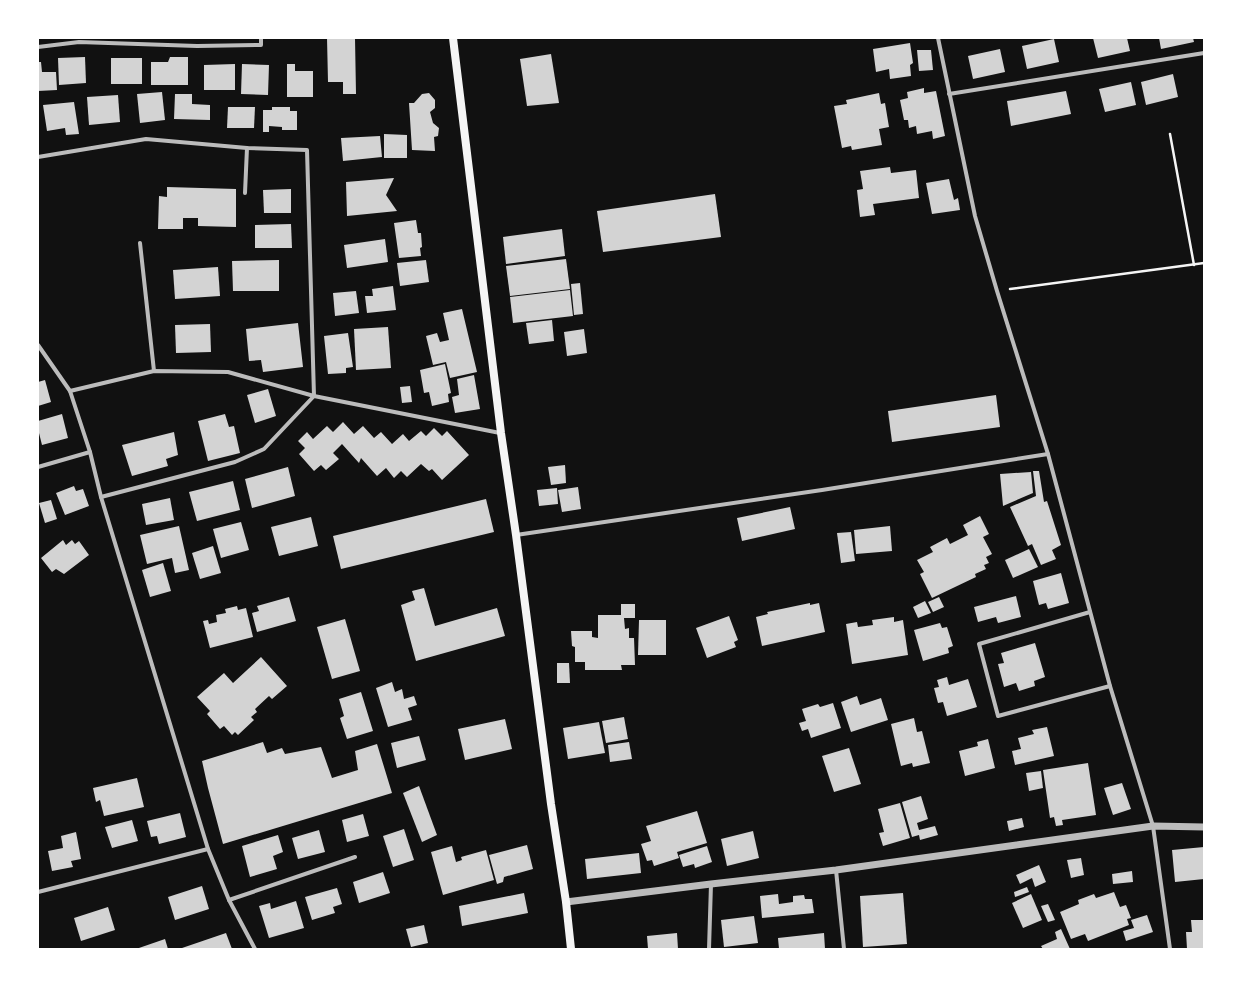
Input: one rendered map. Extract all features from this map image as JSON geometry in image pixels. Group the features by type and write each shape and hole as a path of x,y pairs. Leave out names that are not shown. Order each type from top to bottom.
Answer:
{"main road":[{"path":"453,38 501,433 572,949"}],"street":[{"path":"38,47 79,42 197,46 261,45 262,38"},
{"path":"938,38 975,216 1048,454 1110,686 1153,826 1170,949"},
{"path":"950,94 1204,53"},
{"path":"38,158 146,139 247,148 307,150 314,396 264,449 235,462 101,497"},
{"path":"245,193 247,148"},
{"path":"140,243 154,371"},
{"path":"38,345 70,391 90,452 101,497 208,849 229,900 255,949"},
{"path":"70,391 154,371 228,372 314,396 501,433"},
{"path":"38,467 90,452"},
{"path":"516,535 822,490 1048,454"},
{"path":"1090,612 979,644 998,716 1110,686"},
{"path":"566,902 836,870 1153,826 1204,827"},
{"path":"38,892 208,849"},
{"path":"229,900 355,857"},
{"path":"836,870 844,949"},
{"path":"709,949 711,884"}],"path":[{"path":"1170,134 1194,265"},
{"path":"997,291 1204,263"}],"building":[{"path":"327,38 355,38 356,94 343,94 343,82 328,82"},
{"path":"1093,38 1127,38 1130,51 1098,58"},
{"path":"1159,38 1193,38 1194,42 1161,49"},
{"path":"1054,39 1059,62 1027,69 1022,46"},
{"path":"910,43 913,63 910,65 911,76 890,79 889,69 876,72 873,49"},
{"path":"1000,49 1005,72 973,79 968,56"},
{"path":"917,50 931,50 933,70 919,71"},
{"path":"551,54 559,103 527,106 520,59"},
{"path":"85,57 86,83 59,85 58,58"},
{"path":"170,57 188,57 188,85 151,85 151,62 168,62"},
{"path":"111,58 142,58 142,84 111,84"},
{"path":"38,62 41,62 42,72 56,72 57,90 38,91"},
{"path":"235,64 235,90 204,90 204,65"},
{"path":"242,64 269,65 268,95 241,94"},
{"path":"287,64 295,64 295,71 313,71 313,97 287,97"},
{"path":"1173,74 1178,97 1146,105 1141,82"},
{"path":"1131,82 1136,105 1105,112 1099,89"},
{"path":"924,88 924,93 936,91 945,136 933,139 932,131 917,134 916,126 909,128 908,120 904,120 900,100 908,98 907,92"},
{"path":"1066,91 1071,114 1011,126 1007,101"},
{"path":"162,92 165,120 140,123 137,94"},
{"path":"429,93 435,100 435,108 430,112 433,123 439,128 438,136 434,137 435,151 412,150 409,103 414,103 422,94"},
{"path":"879,93 881,104 885,103 889,127 879,129 882,145 852,150 851,146 842,148 834,106 847,104 846,100"},
{"path":"175,94 192,94 192,104 210,105 210,120 174,119"},
{"path":"118,95 120,122 89,125 87,97"},
{"path":"74,102 79,134 66,135 65,128 47,131 43,105"},
{"path":"228,107 255,107 254,128 227,128"},
{"path":"272,107 290,107 290,111 297,111 297,130 282,130 282,127 269,126 269,132 263,132 263,110 272,110"},
{"path":"384,134 407,135 407,158 384,158"},
{"path":"380,136 382,157 343,161 341,138"},
{"path":"890,167 891,173 916,170 919,198 873,204 875,215 860,217 857,190 863,189 860,171"},
{"path":"394,178 386,195 397,211 347,216 346,182"},
{"path":"949,179 954,200 958,198 960,210 932,214 926,183"},
{"path":"167,187 236,189 236,227 198,226 198,218 183,218 183,229 158,229 159,196 167,197"},
{"path":"291,189 291,213 264,213 263,190"},
{"path":"715,194 721,237 603,252 597,211"},
{"path":"416,220 418,233 421,233 421,256 399,258 394,223"},
{"path":"291,224 292,248 255,248 255,225"},
{"path":"562,229 565,256 506,264 503,237"},
{"path":"385,239 388,262 347,268 344,245"},
{"path":"566,259 570,289 510,296 506,266"},
{"path":"279,260 279,291 233,291 232,261"},
{"path":"426,260 429,282 400,286 397,263"},
{"path":"218,267 220,296 175,299 173,270"},
{"path":"580,283 583,314 574,315 571,284"},
{"path":"393,286 396,310 367,313 365,296 373,296 372,289"},
{"path":"570,290 573,316 513,323 510,297"},
{"path":"356,291 359,313 335,316 333,293"},
{"path":"462,309 477,372 450,378 446,362 433,365 426,336 437,333 440,342 449,340 443,313"},
{"path":"552,320 554,341 529,344 526,323"},
{"path":"298,323 303,367 263,372 261,360 249,361 246,329"},
{"path":"210,324 211,352 176,353 175,325"},
{"path":"388,327 391,368 356,370 354,329"},
{"path":"584,329 587,353 567,356 564,332"},
{"path":"348,333 353,367 346,368 346,373 328,374 324,336"},
{"path":"445,364 451,393 448,394 449,402 432,406 429,392 424,393 420,370"},
{"path":"474,375 480,409 455,413 452,397 459,395 457,379"},
{"path":"45,380 51,402 38,406 38,382"},
{"path":"410,386 412,402 402,403 400,387"},
{"path":"268,389 276,416 255,423 247,395"},
{"path":"996,395 1000,427 892,442 888,411"},
{"path":"62,414 68,438 42,445 38,429 38,421"},
{"path":"225,414 229,427 234,426 240,453 208,461 198,421"},
{"path":"343,422 354,434 363,426 374,438 381,432 392,444 403,434 409,441 421,431 426,436 434,428 442,436 447,431 469,455 442,480 432,469 429,471 421,464 407,477 401,471 394,478 386,468 377,476 361,458 359,463 342,444 333,453 339,459 326,470 321,465 314,471 299,454 305,448 298,441 307,432 313,439 327,426 333,432"},
{"path":"174,432 178,455 166,459 168,466 132,476 122,445"},
{"path":"565,465 566,483 551,485 548,467"},
{"path":"288,467 295,496 252,508 245,479"},
{"path":"1033,471 1039,471 1044,502 1047,501 1061,545 1052,550 1056,559 1041,565 1032,544 1028,546 1010,507 1036,496"},
{"path":"1031,472 1033,493 1003,506 1000,474"},
{"path":"233,481 240,510 197,521 189,492"},
{"path":"74,486 76,491 83,489 89,506 65,515 56,493"},
{"path":"578,487 581,509 562,512 558,490"},
{"path":"557,488 558,504 539,506 537,490"},
{"path":"170,498 174,520 146,525 142,504"},
{"path":"486,499 494,532 341,569 333,536"},
{"path":"51,500 57,519 45,523 39,503"},
{"path":"790,507 795,529 742,541 737,518"},
{"path":"980,516 989,534 983,537 992,554 986,557 989,563 984,565 986,569 975,574 976,577 932,598 920,574 924,572 917,560 933,552 930,547 947,538 950,544 968,535 963,525"},
{"path":"311,517 318,546 279,556 271,527"},
{"path":"241,522 249,550 221,558 213,529"},
{"path":"179,526 189,570 175,573 172,558 147,564 140,535"},
{"path":"890,526 892,551 856,554 854,530"},
{"path":"851,532 855,561 841,563 837,533"},
{"path":"63,540 66,545 72,540 75,544 79,541 89,555 64,574 56,569 52,572 41,558"},
{"path":"213,546 221,573 200,579 192,553"},
{"path":"1029,549 1038,567 1013,578 1005,560"},
{"path":"163,563 171,591 150,597 142,570"},
{"path":"1061,573 1069,603 1048,609 1046,603 1039,605 1033,581"},
{"path":"424,588 435,626 497,608 505,636 416,661 401,605 415,600 412,591"},
{"path":"1016,596 1021,617 998,623 996,617 978,622 974,607"},
{"path":"289,597 296,621 257,632 252,613 259,611 257,606"},
{"path":"939,597 944,607 933,612 928,602"},
{"path":"925,601 931,613 918,618 913,607"},
{"path":"810,603 810,605 819,603 825,632 762,646 756,617 768,614 767,612"},
{"path":"621,604 635,604 635,618 624,618 625,629 629,628 629,638 634,638 635,665 621,665 622,670 585,670 585,662 575,662 575,647 572,646 571,631 592,631 592,637 598,638 598,615 621,615"},
{"path":"237,606 238,610 246,608 253,637 210,648 203,621 208,620 209,624 217,622 216,615 226,613 225,609"},
{"path":"729,616 738,640 734,642 736,647 707,658 696,628"},
{"path":"894,617 894,622 903,620 908,655 852,664 846,624 857,622 858,627 873,625 872,620"},
{"path":"345,619 360,671 332,679 317,627"},
{"path":"639,620 666,620 666,655 638,655"},
{"path":"940,623 942,628 947,627 953,646 948,648 949,653 923,661 914,630"},
{"path":"1035,643 1045,677 1034,681 1035,686 1019,691 1016,683 1004,687 998,664 1004,663 1001,653"},
{"path":"261,657 287,686 272,699 269,696 255,709 257,712 251,717 254,720 238,735 235,732 232,735 224,726 220,729 207,714 210,711 197,697 224,673 233,683"},
{"path":"557,663 569,663 570,683 557,683"},
{"path":"947,677 949,685 968,679 977,707 947,716 943,702 938,703 934,688 939,687 937,680"},
{"path":"392,682 395,692 402,689 404,699 414,696 417,705 408,708 412,720 388,727 376,688"},
{"path":"361,692 373,731 347,739 340,718 344,716 339,699"},
{"path":"857,696 860,705 881,698 888,720 851,732 841,702"},
{"path":"833,703 841,728 811,738 808,729 802,731 799,723 806,721 802,709 818,704 820,707"},
{"path":"624,717 628,739 606,743 602,721"},
{"path":"914,718 917,732 922,731 930,763 913,767 912,763 901,766 891,724"},
{"path":"505,719 512,749 465,760 458,729"},
{"path":"599,722 605,753 568,759 563,728"},
{"path":"1047,727 1054,756 1015,765 1012,751 1021,749 1018,738 1034,734 1032,730"},
{"path":"419,736 426,760 397,768 391,743"},
{"path":"988,739 995,768 965,776 959,751 978,746 977,742"},
{"path":"263,742 267,753 282,748 285,754 321,747 332,778 358,770 355,751 377,744 392,793 223,844 202,761"},
{"path":"629,742 632,759 610,762 608,745"},
{"path":"849,748 861,784 834,792 822,756"},
{"path":"1088,763 1096,815 1062,820 1063,825 1056,826 1054,817 1050,818 1043,770"},
{"path":"1041,771 1043,788 1029,791 1026,773"},
{"path":"137,778 144,807 104,816 100,800 96,802 93,788"},
{"path":"1122,783 1131,809 1113,815 1104,788"},
{"path":"419,786 437,835 422,842 403,793"},
{"path":"921,796 928,819 917,823 919,830 935,826 938,835 920,840 919,835 912,837 902,802"},
{"path":"900,803 910,838 883,846 879,833 884,832 878,809"},
{"path":"697,811 707,843 677,852 679,858 654,866 652,860 647,861 641,844 651,841 646,826"},
{"path":"180,813 186,837 159,844 157,836 151,837 147,821"},
{"path":"363,814 369,836 347,842 342,820"},
{"path":"1022,818 1024,827 1009,831 1007,821"},
{"path":"132,820 138,841 112,848 105,827"},
{"path":"404,829 414,860 393,867 383,836"},
{"path":"319,830 325,852 298,859 292,838"},
{"path":"753,831 759,858 727,866 721,839"},
{"path":"76,832 81,859 71,861 73,867 52,871 48,851 63,848 61,836"},
{"path":"278,835 283,852 273,856 277,869 250,877 242,846"},
{"path":"527,845 533,869 504,877 503,882 497,884 489,855"},
{"path":"452,846 456,862 462,860 461,857 486,850 494,880 443,895 431,852"},
{"path":"707,846 712,862 695,868 694,864 683,867 679,855"},
{"path":"1204,847 1204,879 1175,882 1172,850"},
{"path":"639,853 641,873 587,879 585,859"},
{"path":"1081,858 1084,875 1071,878 1067,860"},
{"path":"1039,865 1046,882 1035,887 1032,878 1020,884 1016,875"},
{"path":"1132,871 1133,882 1113,884 1112,874"},
{"path":"383,872 390,893 359,903 353,882"},
{"path":"202,886 209,909 175,920 168,897"},
{"path":"1027,887 1029,892 1015,897 1014,892"},
{"path":"337,888 342,904 333,907 335,913 312,920 305,897"},
{"path":"1114,892 1120,907 1126,905 1131,918 1127,919 1129,925 1088,941 1085,934 1071,939 1060,912 1079,904 1078,900 1094,894 1096,898"},
{"path":"524,893 528,913 462,926 459,906"},
{"path":"903,893 907,944 863,947 860,896"},
{"path":"778,894 779,904 793,902 793,896 804,895 805,899 812,899 814,913 762,918 760,896"},
{"path":"1031,894 1042,920 1023,928 1012,903"},
{"path":"296,901 304,928 269,938 259,906 270,903 271,909"},
{"path":"1048,904 1055,920 1048,922 1041,906"},
{"path":"108,907 115,930 81,941 74,918"},
{"path":"1147,915 1153,932 1126,941 1123,931 1134,928 1131,920"},
{"path":"754,916 758,943 724,947 721,920"},
{"path":"1191,920 1204,920 1204,949 1187,949 1186,932 1192,932"},
{"path":"424,925 428,943 411,947 406,929"},
{"path":"1061,929 1070,949 1043,949 1041,946 1057,939 1055,932"},
{"path":"226,933 232,949 182,949 182,948"},
{"path":"677,933 678,949 648,949 647,936"},
{"path":"824,933 825,949 779,949 778,938"},
{"path":"165,939 168,949 136,949"}]}
